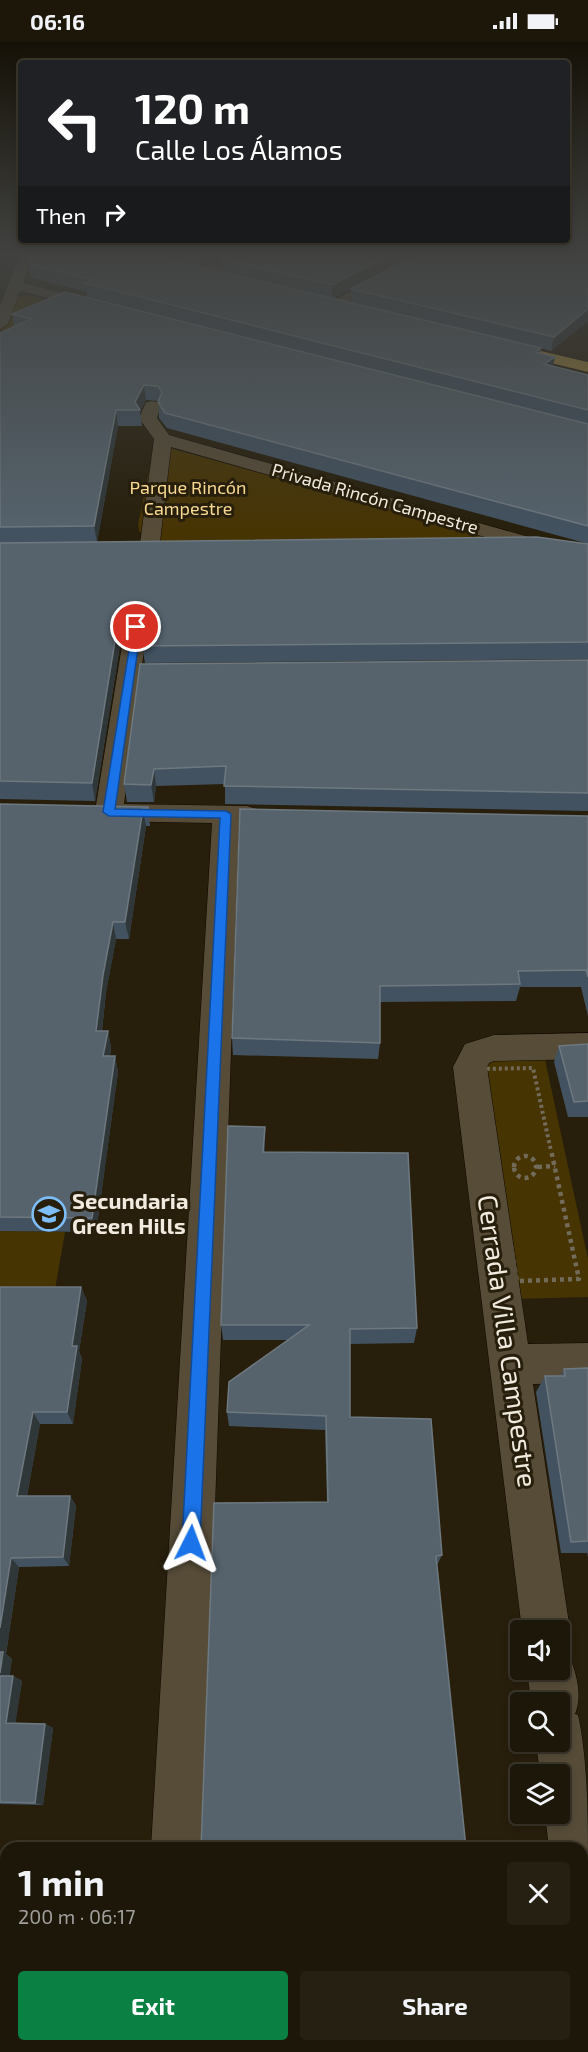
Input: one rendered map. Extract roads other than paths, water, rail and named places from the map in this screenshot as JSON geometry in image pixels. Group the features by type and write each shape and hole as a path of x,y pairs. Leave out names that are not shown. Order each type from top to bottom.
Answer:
{"highway":[{"path":"501,347 588,367"}],"street":[{"path":"149,551 163,439 148,418 152,406"},
{"name":"Privada Rincón Campestre","path":"163,439 534,544 588,553"},
{"path":"463,546 534,544"},
{"path":"126,551 172,551"},
{"path":"109,812 136,627"},
{"path":"131,672 201,671"},
{"path":"76,812 273,815"},
{"path":"177,1842 226,814"},
{"name":"Cerrada Villa Campestre","path":"545,1620 470,1067 477,1053 494,1048 588,1046"},
{"path":"510,1364 588,1363"},
{"path":"562,1752 574,1842"}],"place":[{"name":"Secundaria Green Hills","path":"49,1214"}],"park label":[{"name":"Parque Rincón Campestre","path":"188,498"}]}
